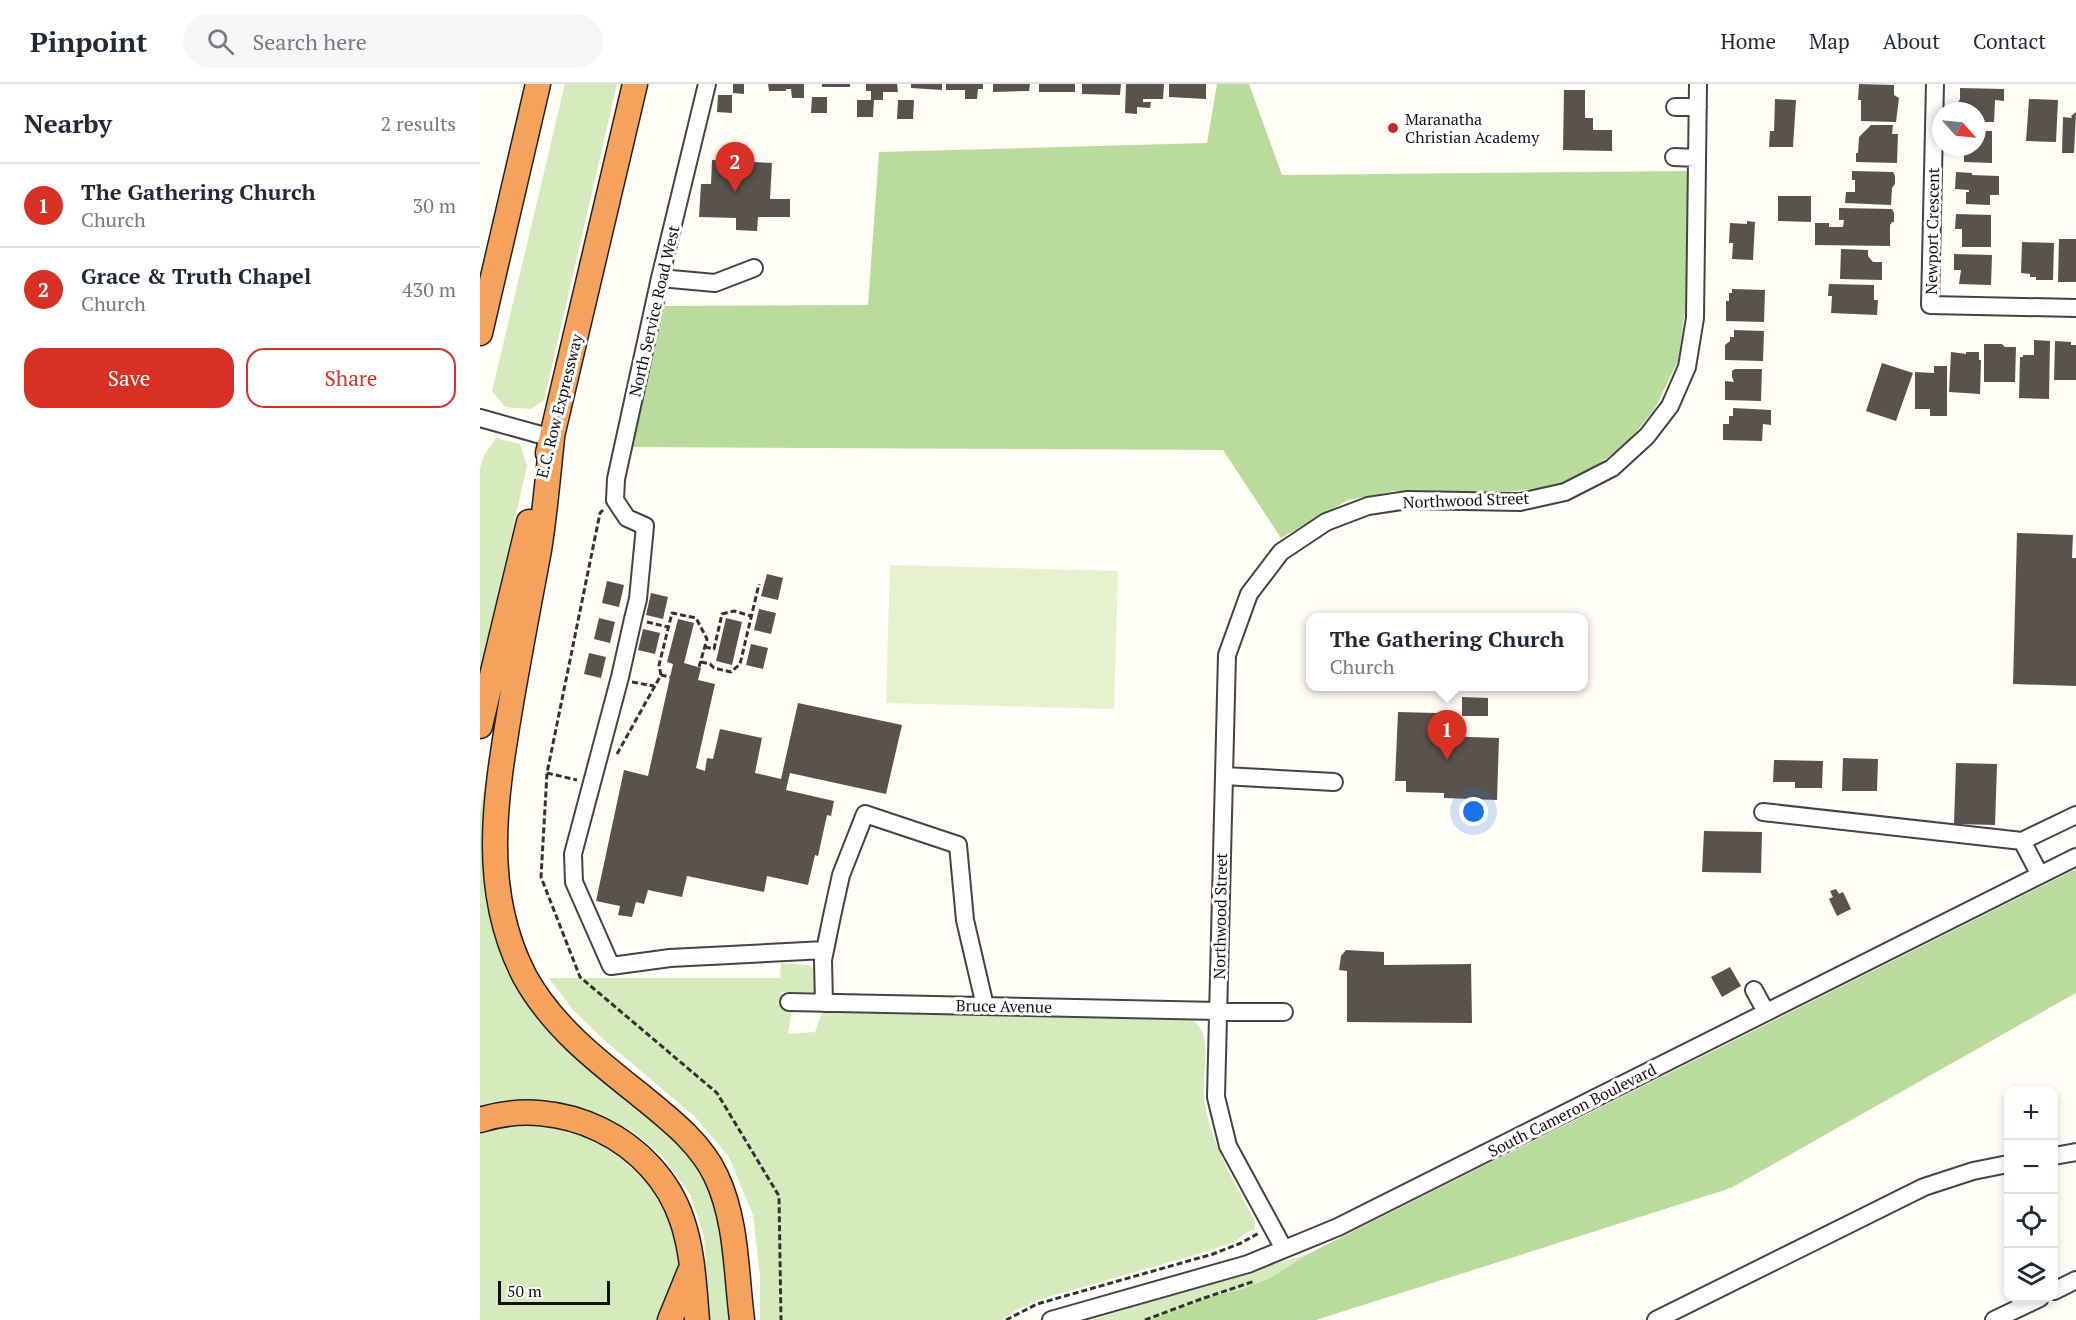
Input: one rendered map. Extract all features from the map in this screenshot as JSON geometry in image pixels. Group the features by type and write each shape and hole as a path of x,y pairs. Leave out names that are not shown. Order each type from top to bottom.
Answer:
{"highway":[{"path":"480,333 538,84"},
{"name":"E.C. Row Expressway","path":"480,726 523,543 552,438 635,84"},
{"path":"552,438 539,546 495,814 495,869 503,918 525,975 554,1018 606,1068 677,1125 699,1148 716,1175 730,1214 742,1320"},
{"path":"480,1120 524,1112 562,1116 595,1127 626,1145 641,1157 674,1202 687,1236 697,1320"},
{"path":"670,1320 692,1266"}],"street":[{"name":"North Service Road West","path":"707,84 660,278 616,479 615,500 627,518 645,526 638,599 620,677 573,854 574,882 611,966 670,958 825,950"},
{"name":"Northwood Street","path":"1284,1249 1228,1146 1216,1097 1227,655 1249,594 1281,552 1326,522 1368,506 1408,500 1520,502 1565,492 1612,468 1647,436 1670,406 1687,367 1695,318 1698,84"},
{"name":"Newport Crescent","path":"1935,84 1930,305 2076,308"},
{"path":"1675,107 1698,107"},
{"path":"1674,157 1697,158"},
{"path":"660,278 715,283 754,268"},
{"path":"480,418 552,438"},
{"path":"1224,776 1334,782"},
{"path":"1763,812 2022,841 2076,815"},
{"path":"824,1003 823,960 841,876 865,814 958,845 965,920 986,1006"},
{"path":"2022,841 2040,875"},
{"name":"South Cameron Boulevard","path":"1051,1320 1248,1264 1338,1227 2076,857"},
{"path":"1754,990 1766,1012"},
{"name":"Bruce Avenue","path":"789,1002 1284,1012"},
{"path":"2058,1155 2076,1152"},
{"path":"1656,1320 1924,1186 1973,1171 2004,1165"},
{"path":"2058,1289 2076,1280"},
{"path":"1994,1320 2032,1302"}],"path":[{"path":"609,504 600,513 547,774 541,877 580,977 717,1093 779,1196 782,1320"},
{"path":"701,662 731,672 741,664 759,584"},
{"path":"705,647 714,649 722,614 734,611 751,616"},
{"path":"612,763 661,675 659,665 672,613 696,618 707,639 699,667"},
{"path":"644,622 668,627"},
{"path":"661,675 670,678"},
{"path":"629,682 654,686"},
{"path":"547,774 582,781"},
{"path":"1006,1320 1037,1304 1203,1257 1251,1237"},
{"path":"1145,1320 1255,1281"}],"green space":[{"path":"565,84 617,84 544,400 531,409 505,407 492,391"},
{"path":"1217,84 1249,84 1282,175 1688,171 1687,297 1678,361 1654,410 1626,444 1593,468 1558,485 1516,491 1394,491 1348,500 1281,538 1223,450 633,447 663,306 868,305 879,152 1207,143"},
{"path":"496,438 520,444 527,466 480,672 480,468 484,455"},
{"path":"890,565 1118,571 1114,709 886,703"},
{"path":"486,779 492,782 508,954 693,1156 712,1187 728,1248 736,1320 709,1320 704,1236 690,1194 662,1156 634,1132 587,1109 543,1099 480,1109 480,811"},
{"path":"2076,869 2076,993 1731,1188 1316,1320 1151,1320 1209,1297 1239,1290 1270,1278 1308,1254"},
{"path":"781,963 808,965 815,969 818,986 814,992 781,992 782,1009 792,1010 788,1034 815,1032 822,1013 840,1009 1183,1016 1194,1021 1201,1029 1206,1050 1204,1098 1207,1115 1224,1162 1255,1222 1255,1230 1215,1249 1038,1300 1016,1310 1002,1320 760,1320 760,1276 753,1215 729,1157 694,1116 603,1039 572,1009 549,978 780,978"},
{"path":"527,1123 570,1130 609,1148 649,1179 675,1226 681,1260 672,1303 661,1320 480,1320 480,1132"},
{"path":"1308,1254 1270,1278 1239,1290 1209,1297 1151,1320 1091,1320"}],"building":[{"path":"733,84 744,84 744,94 733,93"},
{"path":"768,84 804,84 804,98 792,98 791,89 769,91"},
{"path":"822,84 850,84 850,87 822,87"},
{"path":"866,84 897,84 898,92 883,92 883,100 874,100 873,117 857,117 857,100 871,100 871,91 866,91"},
{"path":"911,84 942,84 942,90 911,88"},
{"path":"946,84 983,84 983,89 978,89 977,99 965,99 965,90 946,90"},
{"path":"993,84 1030,84 1029,91 993,92"},
{"path":"1039,84 1075,84 1075,92 1039,92"},
{"path":"1082,84 1121,84 1120,95 1082,94"},
{"path":"1126,84 1164,84 1163,99 1143,99 1143,102 1151,102 1150,108 1137,107 1137,114 1125,113"},
{"path":"1169,84 1206,84 1206,99 1169,97"},
{"path":"1859,84 1894,85 1894,95 1899,98 1896,122 1861,121 1861,100 1858,100"},
{"path":"1960,88 2004,89 2004,101 1995,100 1994,122 1986,122 1986,102 1958,102"},
{"path":"1564,90 1585,90 1585,118 1593,118 1593,130 1612,130 1612,151 1563,150"},
{"path":"718,95 732,95 732,113 717,112"},
{"path":"812,97 827,97 827,113 811,113"},
{"path":"1775,99 1796,100 1793,147 1769,147 1770,131 1774,131"},
{"path":"2029,99 2058,100 2056,142 2026,141"},
{"path":"898,100 914,100 913,119 897,119"},
{"path":"2076,112 2074,153 2062,153 2063,117 2072,118 2071,116"},
{"path":"1871,125 1893,125 1892,134 1898,134 1897,163 1856,162 1859,137"},
{"path":"1986,131 1992,131 1992,163 1964,162 1964,156 1986,156"},
{"path":"712,160 772,163 770,199 790,199 790,217 758,217 757,231 736,230 736,218 699,217 701,184 711,184"},
{"path":"1852,171 1893,172 1895,184 1892,188 1891,205 1845,203 1846,192 1855,192"},
{"path":"1956,172 1999,176 1999,195 1990,195 1990,205 1966,204 1966,192 1969,190 1955,189"},
{"path":"1778,196 1811,196 1811,222 1778,221"},
{"path":"1839,208 1892,209 1894,222 1890,225 1890,246 1815,245 1815,223 1829,223 1829,227 1843,227 1844,220 1839,220"},
{"path":"1956,214 1991,215 1991,247 1962,247 1962,229 1955,229"},
{"path":"1747,221 1755,222 1753,260 1732,259 1733,243 1729,243 1730,223 1747,224"},
{"path":"2059,239 2076,239 2076,282 2058,282"},
{"path":"2022,242 2054,243 2053,280 2036,280 2036,277 2030,277 2030,274 2021,273"},
{"path":"1841,249 1868,250 1868,256 1873,262 1882,262 1882,280 1840,279"},
{"path":"1954,254 1992,255 1991,285 1959,284 1961,270 1954,270"},
{"path":"1829,284 1874,285 1874,300 1878,300 1877,315 1831,313 1832,296 1828,296"},
{"path":"1732,289 1765,290 1764,322 1726,321 1726,301 1729,301 1729,293 1732,293"},
{"path":"1734,330 1764,331 1763,361 1725,360 1725,345 1730,341 1730,337 1734,337"},
{"path":"2034,340 2050,341 2049,399 2019,398 2020,357 2034,355"},
{"path":"2055,341 2071,342 2071,345 2076,345 2076,380 2054,380"},
{"path":"1984,344 2016,347 2015,382 1984,382"},
{"path":"1951,352 1966,354 1966,352 1979,352 1979,360 1981,360 1980,394 1949,392"},
{"path":"1882,363 1913,373 1896,421 1866,411"},
{"path":"1934,366 1947,366 1947,416 1930,416 1930,409 1915,409 1915,372 1934,373"},
{"path":"1762,369 1761,401 1725,400 1725,381 1734,382 1732,371"},
{"path":"1733,408 1771,410 1771,425 1763,424 1762,441 1723,440 1723,424 1729,424 1729,416 1733,416"},
{"path":"2017,533 2073,535 2072,558 2076,558 2076,686 2013,684"},
{"path":"767,574 783,578 778,600 761,596"},
{"path":"607,581 624,585 619,607 602,603"},
{"path":"651,593 668,597 663,619 646,615"},
{"path":"759,609 776,613 771,634 754,630"},
{"path":"599,618 615,622 610,643 594,639"},
{"path":"726,618 742,622 732,665 716,661"},
{"path":"678,619 694,623 684,663 701,668 698,680 715,684 696,768 705,771 707,758 713,759 720,729 762,738 755,773 781,779 798,703 902,725 886,794 790,773 786,790 834,801 831,816 827,815 818,856 815,855 808,885 767,876 764,892 687,876 682,897 648,890 644,904 636,902 632,917 618,915 620,906 596,901 624,770 648,776 673,664 667,662"},
{"path":"643,629 660,633 655,654 638,650"},
{"path":"751,644 768,648 763,669 746,665"},
{"path":"589,653 606,657 601,678 584,674"},
{"path":"1462,697 1488,698 1488,716 1462,716"},
{"path":"1398,712 1436,713 1436,728 1441,728 1441,736 1499,738 1497,800 1444,798 1444,793 1406,792 1406,781 1395,781"},
{"path":"1843,758 1878,759 1877,791 1842,791"},
{"path":"1774,760 1823,761 1822,788 1795,788 1795,782 1773,782"},
{"path":"1956,763 1997,764 1995,825 1954,824"},
{"path":"1704,831 1762,832 1761,873 1702,872"},
{"path":"1836,889 1839,894 1843,892 1851,909 1837,916 1829,899 1833,897 1830,891"},
{"path":"1346,950 1384,952 1384,965 1471,964 1472,1023 1347,1022 1347,971 1339,970 1341,956"},
{"path":"1730,967 1741,986 1722,997 1711,977"}],"place":[{"name":"Maranatha Christian Academy","path":"1393,128"},
{"name":"Grace & Truth Chapel","path":"735,192"},
{"name":"The Gathering Church","path":"1447,760"}]}
